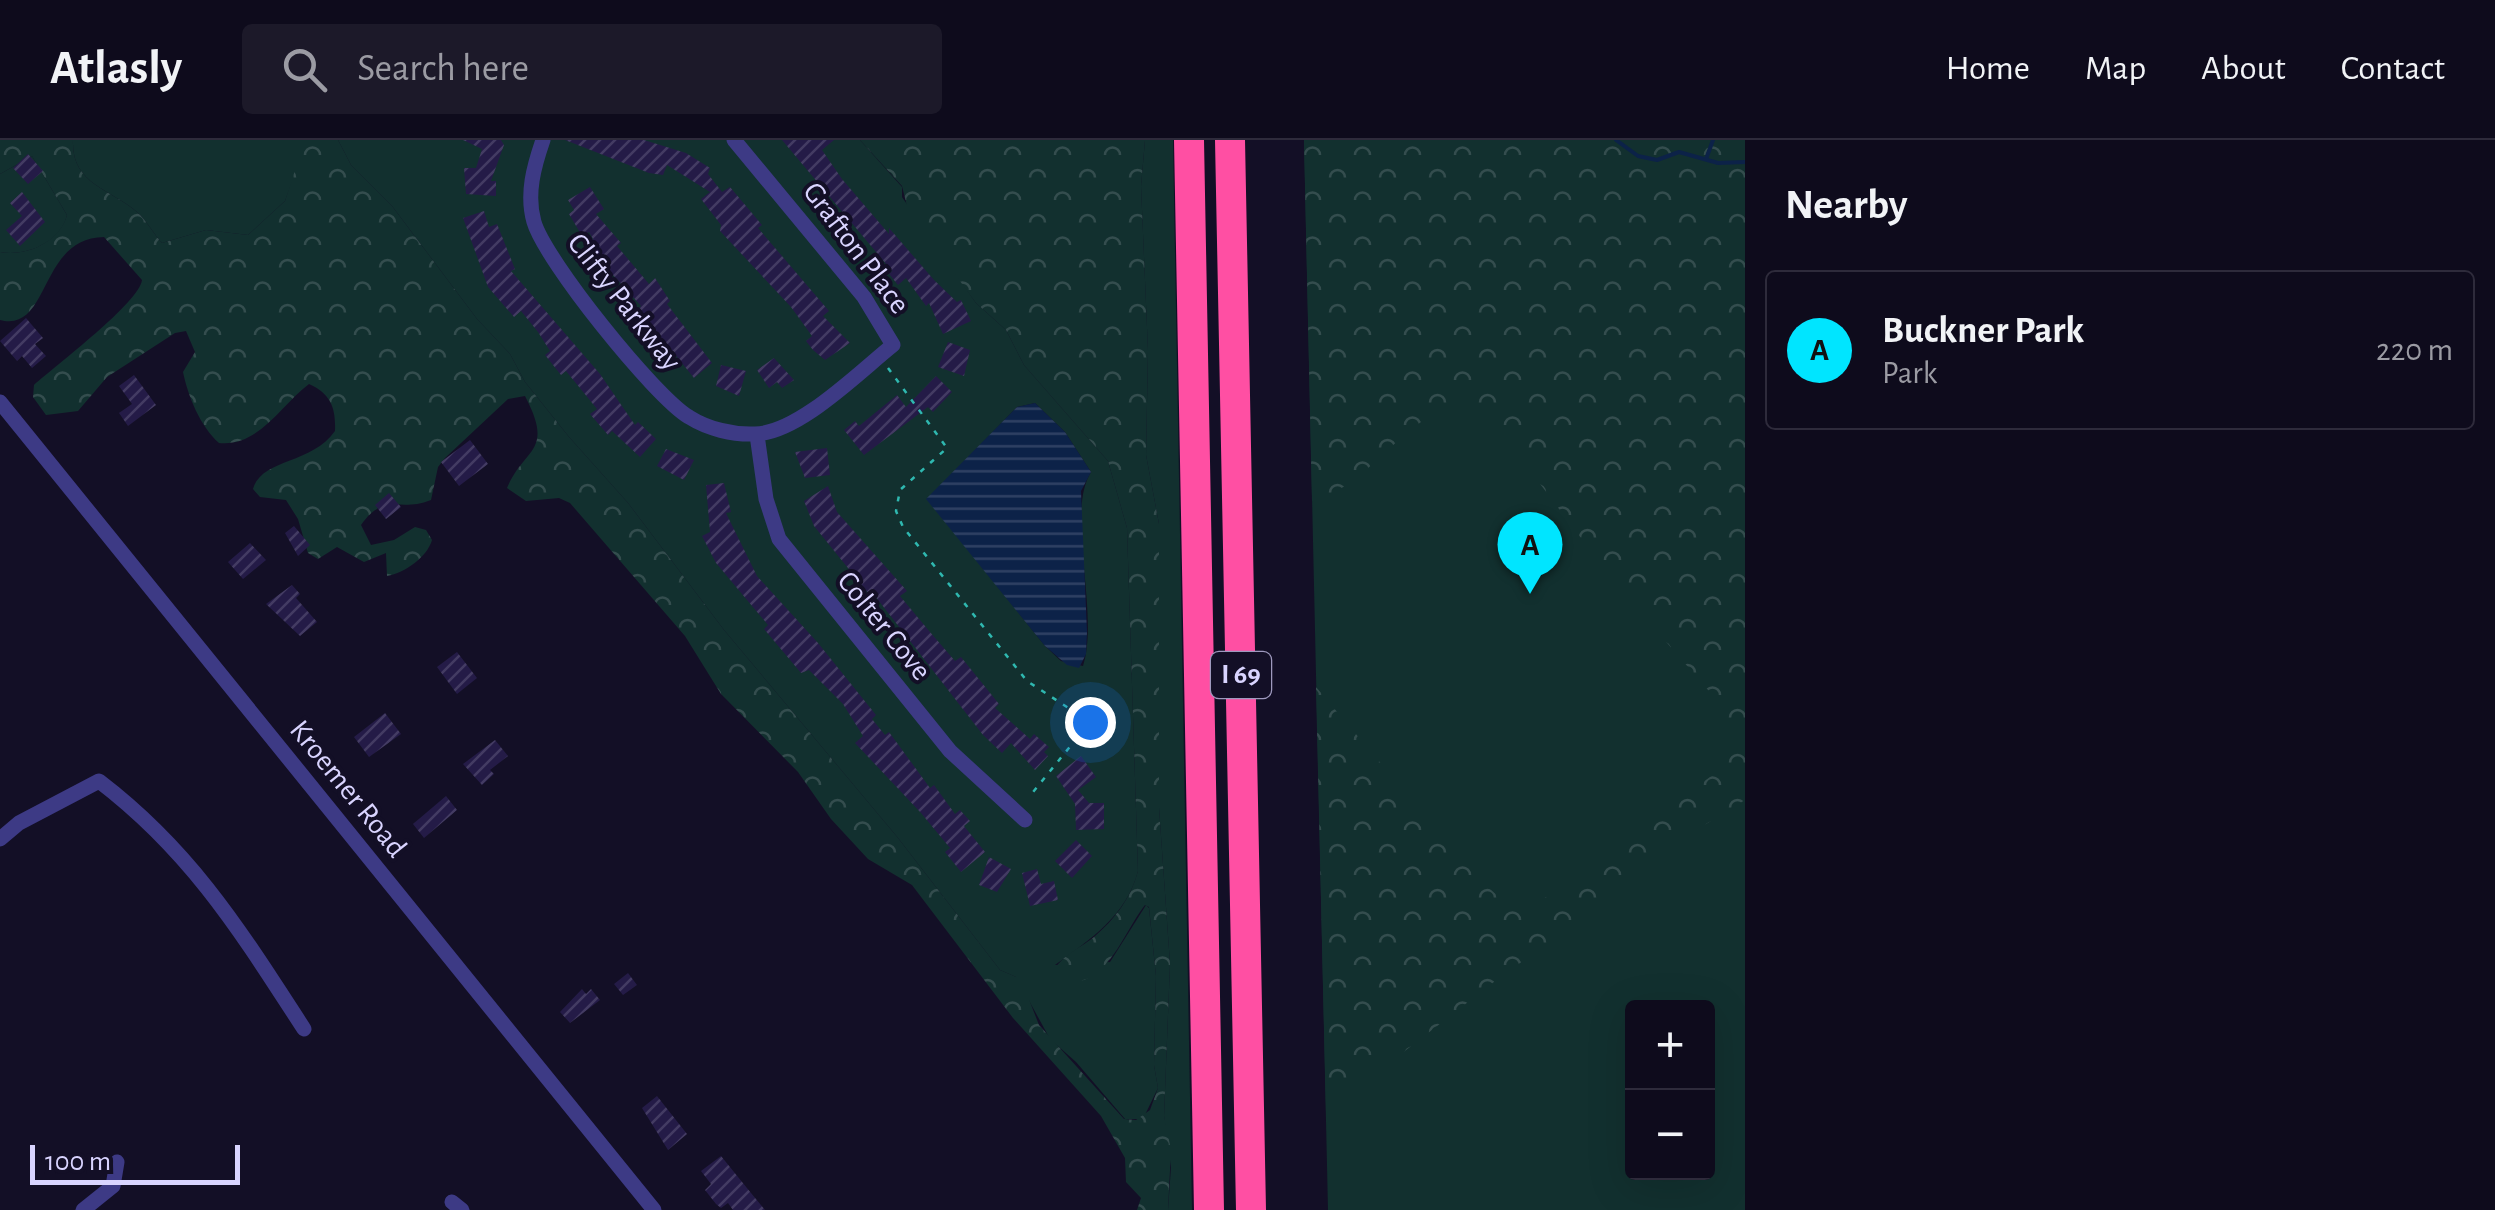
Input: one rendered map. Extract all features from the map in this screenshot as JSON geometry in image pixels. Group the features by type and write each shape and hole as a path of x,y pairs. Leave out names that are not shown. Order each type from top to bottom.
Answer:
{"highway":[{"name":"I 69","path":"1188,140 1210,1210"},
{"name":"I 69","path":"1230,140 1252,1210"}],"street":[{"name":"Clifty Parkway","path":"543,140 532,177 531,204 534,223 554,261 676,408 708,427 757,435"},
{"name":"Grafton Place","path":"734,140 864,298 894,345 800,418 757,435"},
{"name":"Kroemer Road","path":"0,402 654,1210"},
{"name":"Colter Cove","path":"757,435 770,516 778,539 950,751 1025,820"},
{"path":"0,839 19,823 98,781 151,821 181,856 256,950 304,1029"},
{"path":"83,1210 113,1186 117,1162"}],"path":[{"path":"888,367 948,448 900,490 896,506 903,527 1027,681 1090,722 1029,797"}],"green space":[{"path":"0,140 73,140 74,155 85,176 137,212 162,243 206,230 248,235 285,201 305,140 338,140 351,165 392,206 477,319 510,354 525,382 628,503 724,630 898,838 1000,970 1021,979 1039,1025 1124,1119 1136,1120 1150,1110 1158,1088 1154,1065 1156,976 1149,907 1145,905 1111,957 1090,977 1059,983 1052,975 1064,958 1094,937 1115,915 1127,899 1138,871 1127,528 1108,461 1024,365 1006,330 976,303 908,210 902,186 860,140 1145,140 1141,186 1148,351 1146,455 1159,524 1159,808 1170,964 1164,1116 1171,1150 1168,1210 1137,1210 1141,1198 1126,1182 1125,1158 1101,1116 1013,1018 912,885 868,859 831,819 798,772 721,694 685,636 570,503 559,498 526,501 507,488 537,439 534,415 525,396 508,399 445,458 438,467 431,500 385,506 361,525 371,545 394,540 415,527 426,530 432,540 414,563 387,576 386,553 364,562 337,547 318,559 308,553 298,519 286,500 260,497 253,489 266,472 313,450 335,431 331,403 309,384 258,431 233,442 219,443 201,419 185,381 183,372 195,352 186,331 175,333 107,377 78,411 46,415 33,397 34,385 112,318 138,290 142,280 104,237 83,241 67,252 28,313 16,320 0,320 0,252 20,252 41,245 57,233 67,215 32,156 0,174"},
{"path":"73,140 305,140 305,146 285,201 248,235 206,230 162,243 137,212 85,176 74,155"},
{"path":"338,140 860,140 902,187 902,197 976,303 1006,330 1024,365 1108,461 1127,528 1138,871 1116,913 1055,965 1110,962 1146,905 1149,908 1156,976 1154,1065 1158,1088 1143,1119 1125,1119 1076,1062 1050,1039 1016,977 1000,970 898,838 724,630 628,503 525,382 510,354 477,319 392,206 351,165","holes":["1035,403 1065,432 1091,472 1081,512 1088,618 1083,666 1061,661 1045,646 927,499 1017,407"]},
{"path":"1145,140 1173,140 1192,1210 1168,1210 1171,1167 1164,1116 1170,964 1159,808 1159,524 1146,455 1148,352 1141,186"},
{"path":"1304,140 1745,140 1745,1210 1328,1210"},
{"path":"1304,140 1745,140 1745,800 1706,824 1587,921 1512,968 1326,1112 1316,687 1479,879 1501,899 1531,908 1710,777 1733,754 1730,724 1715,698 1615,583 1485,411 1458,407 1435,414 1351,482 1312,501"},
{"path":"32,156 67,215 58,233 41,245 21,252 0,252 0,174"}],"water":[{"path":"1035,403 1065,432 1091,472 1081,491 1087,632 1086,654 1079,668 1067,665 1045,646 926,499 1017,407"}],"building":[{"path":"463,140 501,140 504,145 491,181 496,181 496,196 466,194 464,168 476,168 482,149"},
{"path":"565,140 644,140 686,153 710,168 708,174 722,192 730,187 762,225 758,228 829,311 823,316 850,343 825,360 813,350 806,341 812,336 791,307 720,231 721,225 701,199 710,192 667,165 663,175 649,173"},
{"path":"782,140 834,140 822,150 842,179 934,280 957,302 961,300 971,321 943,334 929,303 926,306 906,278 898,285 889,274 892,271"},
{"path":"28,154 43,171 28,184 13,168"},
{"path":"590,187 604,209 596,214 621,243 617,246 649,284 655,278 670,301 667,304 712,363 694,378 638,309 641,306 585,244 593,239 589,232 582,236 569,214 574,210 568,200"},
{"path":"22,192 45,222 20,246 6,230 22,216 10,203"},
{"path":"484,211 489,227 497,224 515,269 511,271 600,374 635,425 638,422 656,439 640,457 612,431 608,435 590,414 597,409 566,371 561,375 545,355 550,351 521,311 514,317 488,287 463,218"},
{"path":"26,318 43,338 35,344 46,356 32,368 22,356 17,361 0,341"},
{"path":"948,342 970,350 964,376 938,367"},
{"path":"774,358 794,380 782,388 777,382 769,388 757,370"},
{"path":"721,365 746,371 739,396 716,386"},
{"path":"134,375 156,405 128,426 119,413 132,404 119,386"},
{"path":"936,376 952,392 933,412 928,407 864,455 844,430 855,421 859,426 897,395 906,407"},
{"path":"470,440 488,464 459,486 441,462"},
{"path":"827,448 830,475 805,478 795,452"},
{"path":"666,449 694,460 684,480 657,466"},
{"path":"724,483 731,512 726,513 757,576 818,643 876,715 872,719 885,735 889,732 930,788 934,785 955,814 960,810 970,821 964,826 985,852 961,872 945,852 950,848 855,743 863,736 843,704 809,670 801,673 764,629 768,625 716,563 702,536 710,532 706,485"},
{"path":"828,486 837,512 907,591 900,596 930,632 955,661 961,657 999,704 995,708 1030,739 1034,734 1049,747 1044,752 1048,756 1035,770 1011,743 1002,753 983,735 875,596 873,599 814,526 804,501"},
{"path":"389,493 401,507 386,519 375,505"},
{"path":"294,526 310,545 298,556 285,533"},
{"path":"250,543 266,560 243,579 228,562"},
{"path":"292,585 300,594 296,598 317,622 300,636 266,604"},
{"path":"457,652 477,678 457,694 437,667"},
{"path":"385,713 401,734 369,757 354,737"},
{"path":"495,740 508,756 490,770 494,774 482,785 463,764"},
{"path":"1081,756 1096,777 1078,790 1089,803 1104,803 1104,829 1076,830 1075,804 1056,776"},
{"path":"446,796 457,810 424,838 413,824"},
{"path":"1076,840 1092,856 1072,878 1055,861"},
{"path":"989,857 1011,869 997,892 979,885"},
{"path":"1037,869 1041,884 1054,881 1058,900 1030,906 1022,873"},
{"path":"628,973 637,985 623,995 614,984"},
{"path":"582,989 586,994 591,989 600,1000 570,1023 560,1012"},
{"path":"657,1096 687,1134 668,1150 642,1108"},
{"path":"721,1156 765,1210 733,1210 728,1203 721,1208 716,1204 705,1190 711,1184 701,1171"}],"waterway":[{"path":"1616,140 1638,156 1657,160 1679,152 1718,163 1745,162"},
{"path":"1706,159 1713,140"}],"place":[{"name":"Buckner Park","path":"1530,594"}]}
